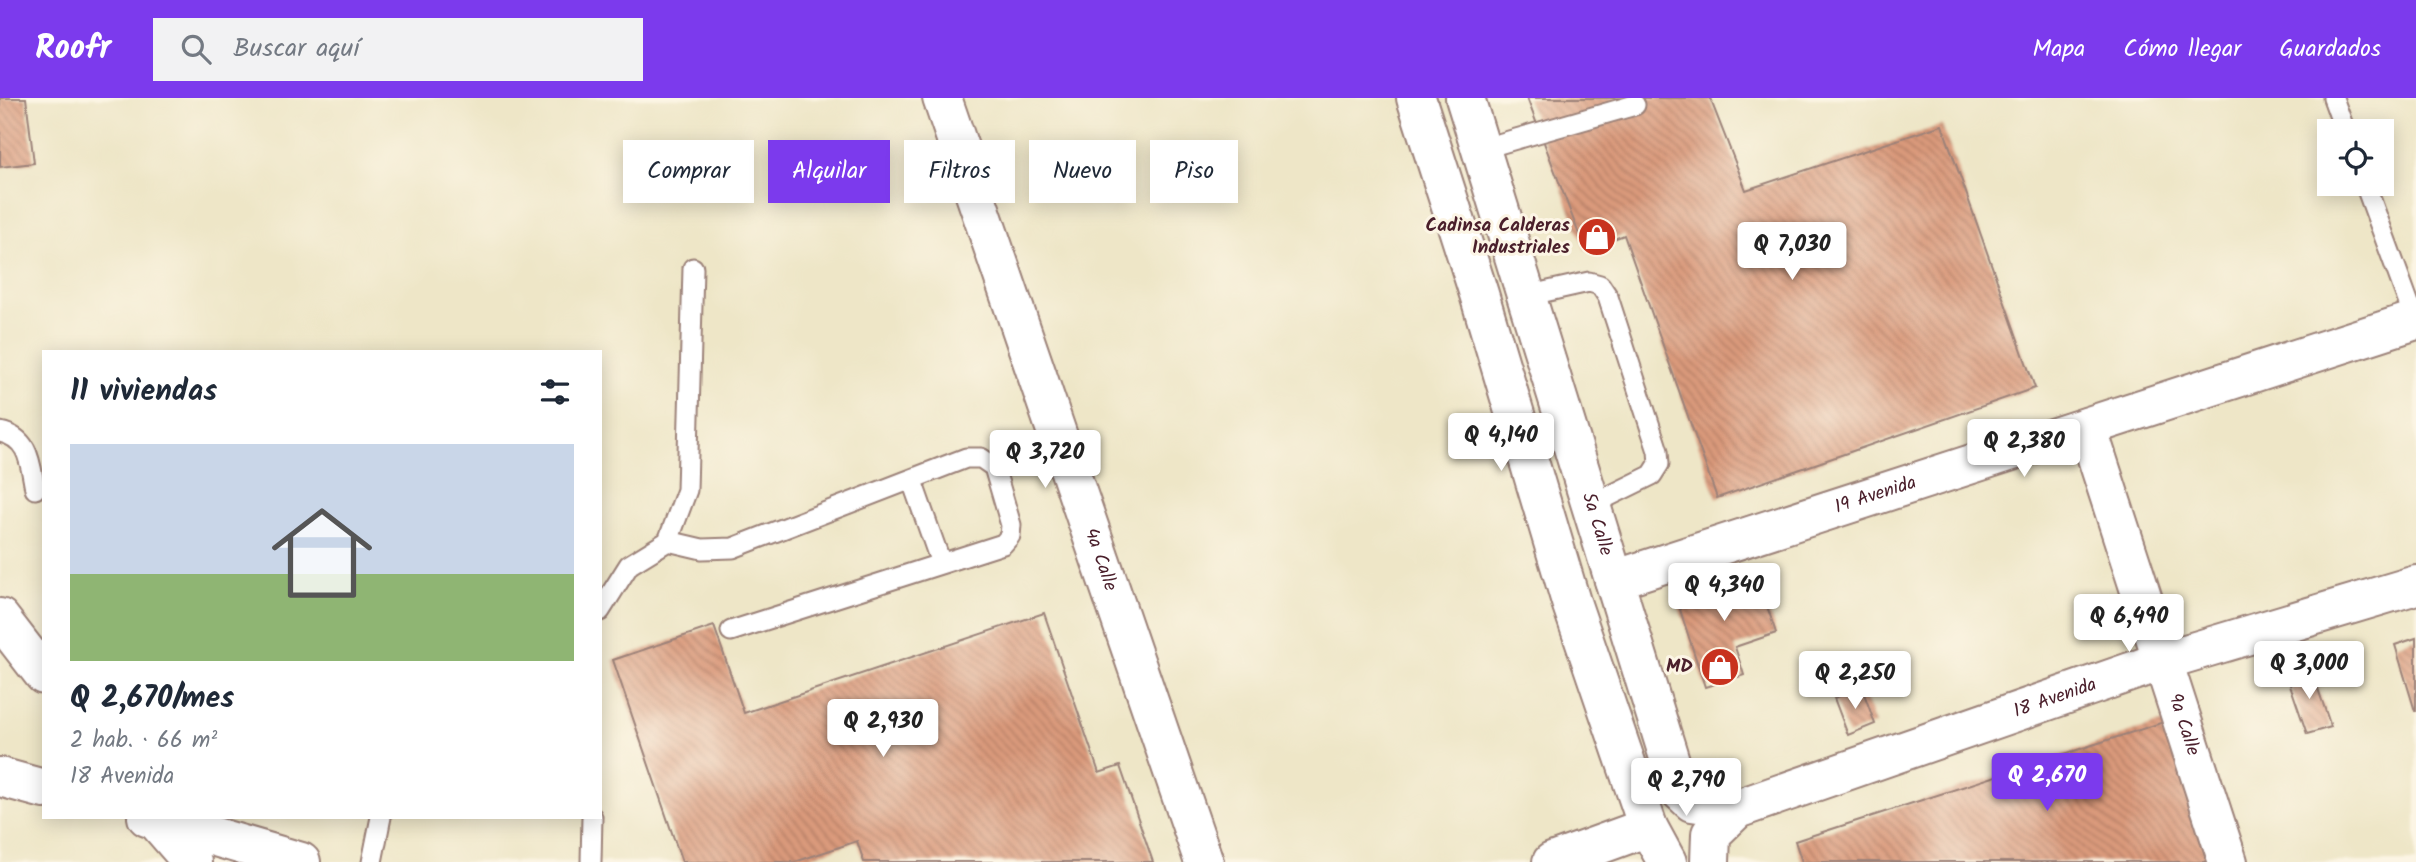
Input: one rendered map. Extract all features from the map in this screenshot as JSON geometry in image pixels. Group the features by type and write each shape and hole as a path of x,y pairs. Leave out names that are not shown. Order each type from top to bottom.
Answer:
{"main road":[{"name":"4a Calle","path":"942,98 1204,862"},
{"path":"1416,98 1479,294 1570,602 1648,827 1667,862"},
{"name":"5a Calle","path":"1465,98 1661,739 1679,790 1692,802 1737,809"},
{"name":"19 Avenida","path":"1614,580 2415,320"},
{"name":"9a Calle","path":"2087,427 2228,862"},
{"name":"18 Avenida","path":"1737,809 2162,661 2416,585"},
{"path":"0,618 42,672"},
{"path":"0,777 42,788"},
{"path":"1710,862 1711,834 1737,809"},
{"path":"153,819 192,862"},
{"path":"155,819 301,862"},
{"path":"1552,862 1648,827"}],"lane":[{"path":"2333,98 2341,119"},
{"path":"1482,149 1636,105"},
{"path":"2369,196 2415,320"},
{"path":"602,608 629,565 668,541 687,490 693,268"},
{"path":"1526,296 1589,282 1600,285 1608,297 1658,451 1659,464 1652,475 1591,505"},
{"path":"0,432 11,434 27,448 35,489"},
{"path":"668,541 702,549 733,548 966,458 981,458 994,467 1012,525 1010,536 1003,544 731,631"},
{"path":"912,481 941,563"},
{"path":"372,862 381,819"},
{"path":"591,862 592,819"}],"building":[{"path":"0,98 26,98 34,163 0,167"},
{"path":"1527,98 1710,98 1746,190 1942,125 2035,388 1717,498 1624,235 1585,250"},
{"path":"1754,567 1776,633 1735,647 1744,675 1705,687 1675,594"},
{"path":"1044,613 1099,773 1120,766 1153,862 864,862 857,841 795,862 682,862 613,660 714,626 744,713"},
{"path":"2416,638 2416,711 2415,711 2395,645"},
{"path":"2311,668 2331,727 2307,734 2287,676"},
{"path":"1862,688 1875,724 1848,735 1834,698"},
{"path":"2173,719 2221,862 1802,862 1795,841"}],"place":[{"name":"Cadinsa Calderas Industriales","path":"1597,237"},
{"name":"MD","path":"1720,667"}]}
